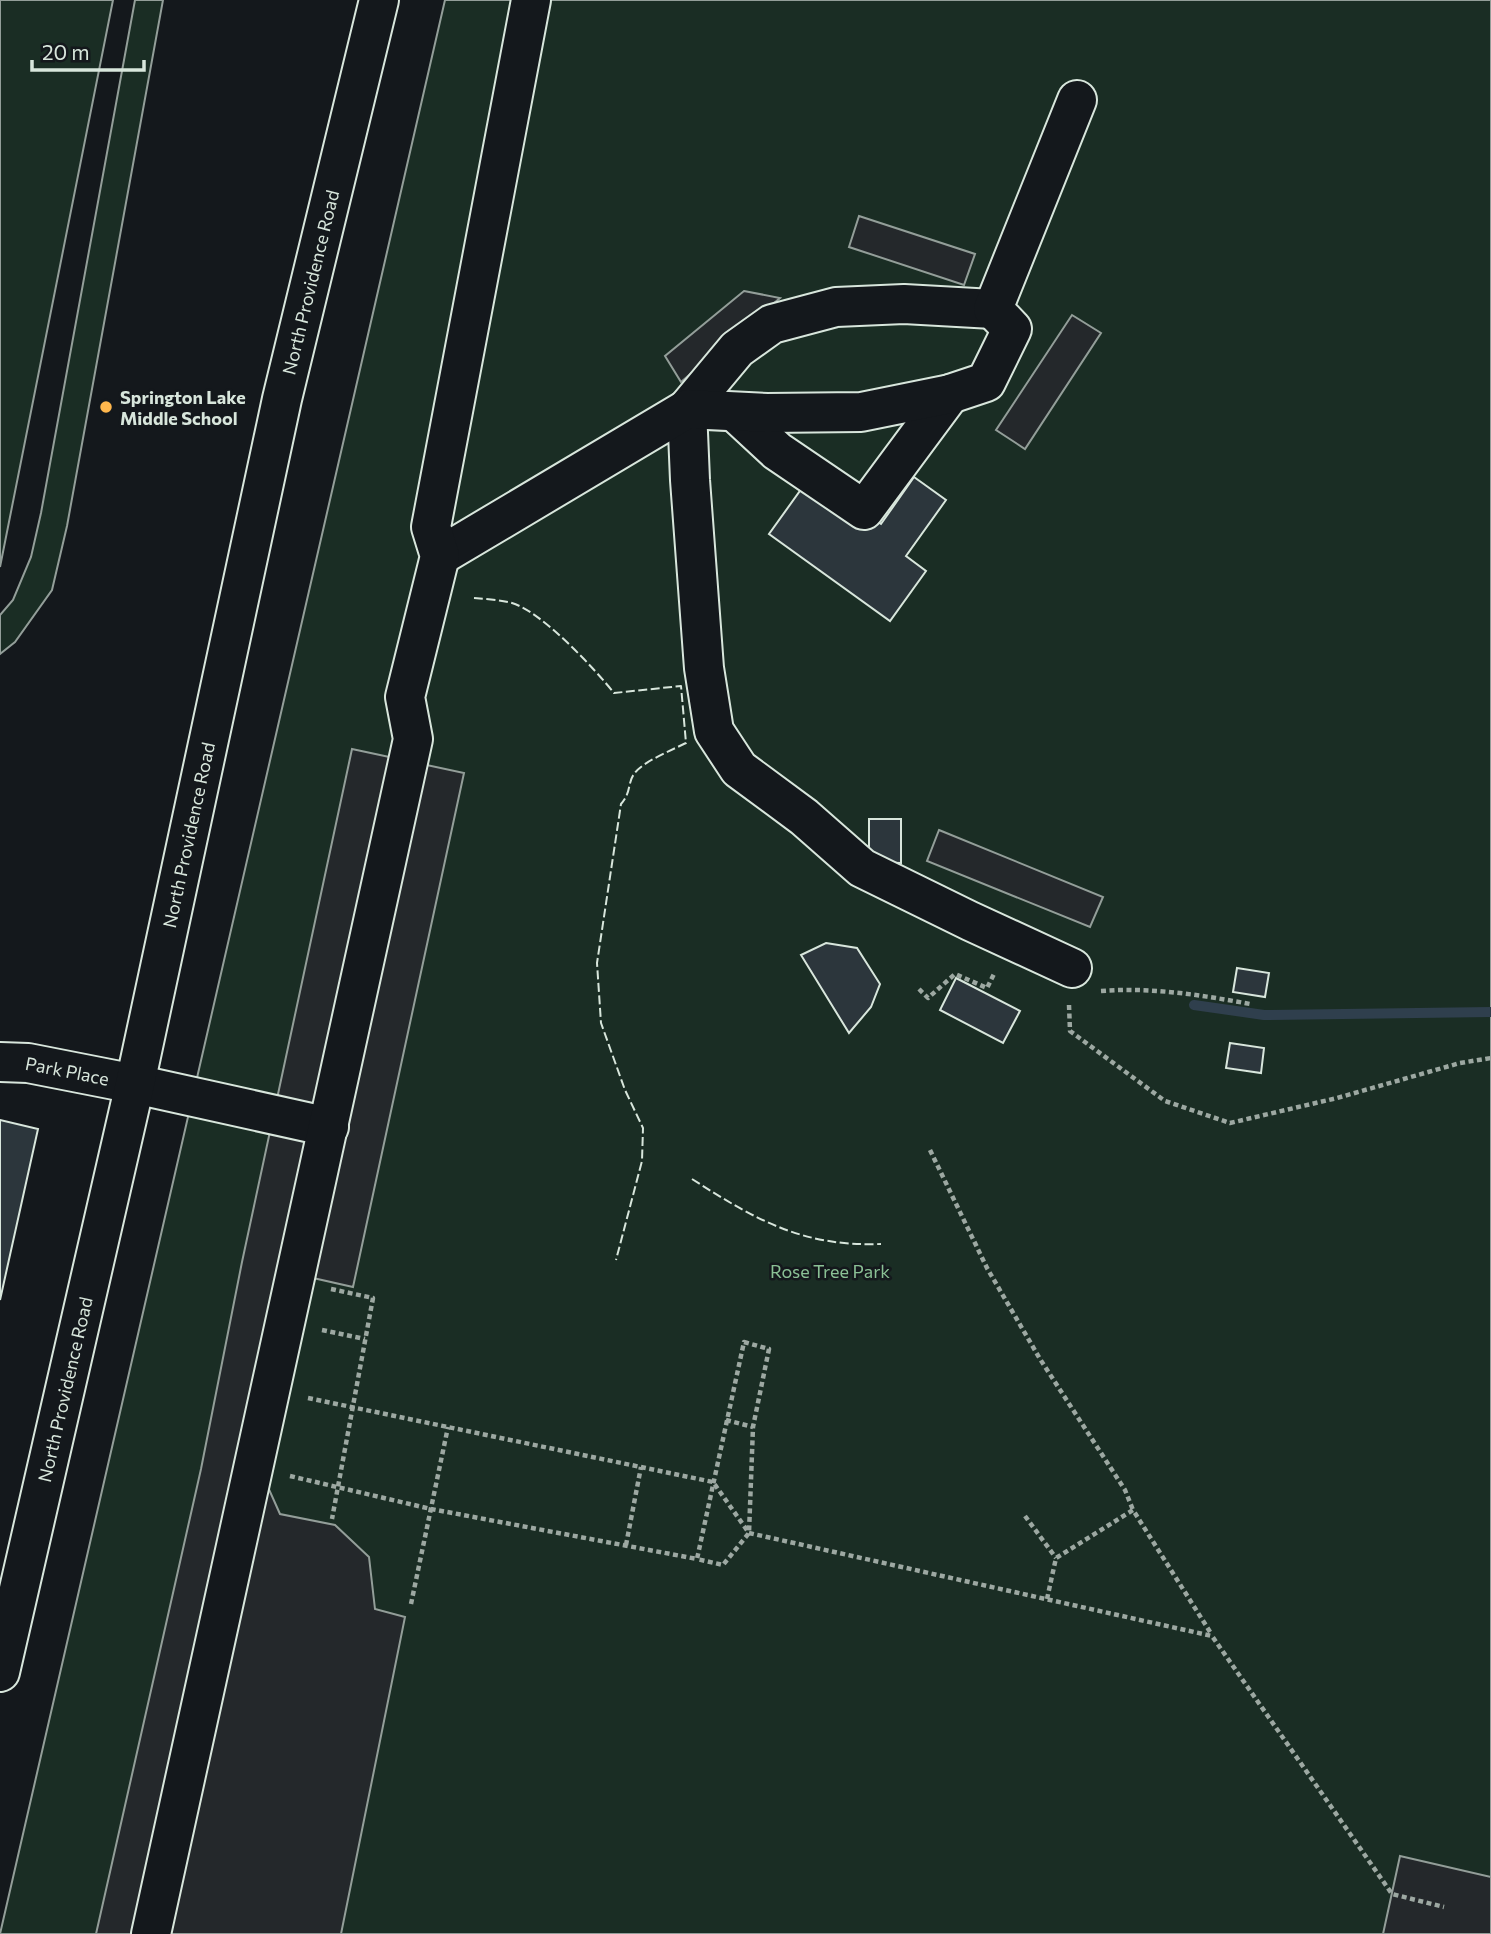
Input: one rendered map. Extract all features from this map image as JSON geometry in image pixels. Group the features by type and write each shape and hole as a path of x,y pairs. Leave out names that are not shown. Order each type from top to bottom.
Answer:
{"main road":[{"name":"North Providence Road","path":"0,1672 135,1084 282,399 379,0"},
{"path":"151,1934 414,739 405,697 440,556 431,527 531,0"},
{"path":"993,309 1077,100"},
{"path":"440,556 687,409 737,349 772,324 836,307 904,304 993,309 1012,329 986,382 950,394 861,412 735,412 687,409"},
{"path":"735,412 777,451 864,510 950,394"},
{"path":"687,409 704,668 714,731 739,769 804,817 862,868 1008,939 1070,981"},
{"name":"Park Place","path":"0,1062 29,1063 329,1127"}],"path":[{"path":"919,989 928,998 955,974 987,988 1008,939"},
{"path":"1250,1004 1199,995 1124,989 1070,981 1070,1031 1165,1101 1230,1123 1337,1098 1460,1063 1491,1058"},
{"path":"930,1150 987,1268 1040,1359 1125,1490 1133,1510 1212,1636 1392,1894 1444,1907"},
{"path":"318,1286 373,1298 332,1519"},
{"path":"310,1328 365,1339"},
{"path":"282,1474 431,1509 723,1565 749,1533 753,1427 769,1349 744,1342 697,1559"},
{"path":"297,1396 713,1482 749,1533 1212,1636"},
{"path":"726,1420 753,1427"},
{"path":"411,1604 448,1427"},
{"path":"626,1545 641,1467"},
{"path":"1047,1599 1056,1558 1133,1510"},
{"path":"1025,1517 1056,1558"}],"green space":[{"path":"0,0 113,0 0,567"},
{"path":"135,0 163,0 67,526 52,590 15,642 0,654 0,615 13,600 31,557 41,513"},
{"name":"Rose Tree Park","path":"445,0 1491,0 1491,1934 0,1934"}],"shaded area":[{"path":"859,216 975,254 964,285 849,247"},
{"path":"744,291 780,298 681,382 665,356"},
{"path":"1072,315 1101,333 1025,449 996,430"},
{"path":"352,749 464,773 353,1287 313,1278 267,1485 280,1514 335,1525 369,1557 375,1609 405,1617 341,1934 96,1934 201,1469 242,1262"},
{"path":"939,830 1103,897 1090,927 927,861"},
{"path":"1400,1856 1491,1877 1491,1934 1383,1934"}],"building":[{"path":"914,477 946,500 906,556 926,571 890,621 769,534 802,488 881,524"},
{"path":"869,819 901,819 901,863 869,862"},
{"path":"826,943 857,948 880,984 871,1007 849,1033 801,955"},
{"path":"1237,968 1269,973 1265,997 1233,992"},
{"path":"956,978 1020,1011 1003,1043 940,1010"},
{"path":"1230,1043 1264,1048 1261,1073 1226,1068"},
{"path":"0,1120 38,1129 0,1300"}],"waterway":[{"path":"1194,1005 1264,1015 1491,1012"}],"fence":[{"path":"474,598 512,603 538,617 581,656 614,693 681,686 686,743 638,770 621,804 597,963 601,1023 625,1090 643,1128 642,1161 616,1260"},
{"path":"692,1179 759,1218 804,1236 853,1244 881,1244"}],"place":[{"name":"Springton Lake Middle School","path":"106,407"}]}
